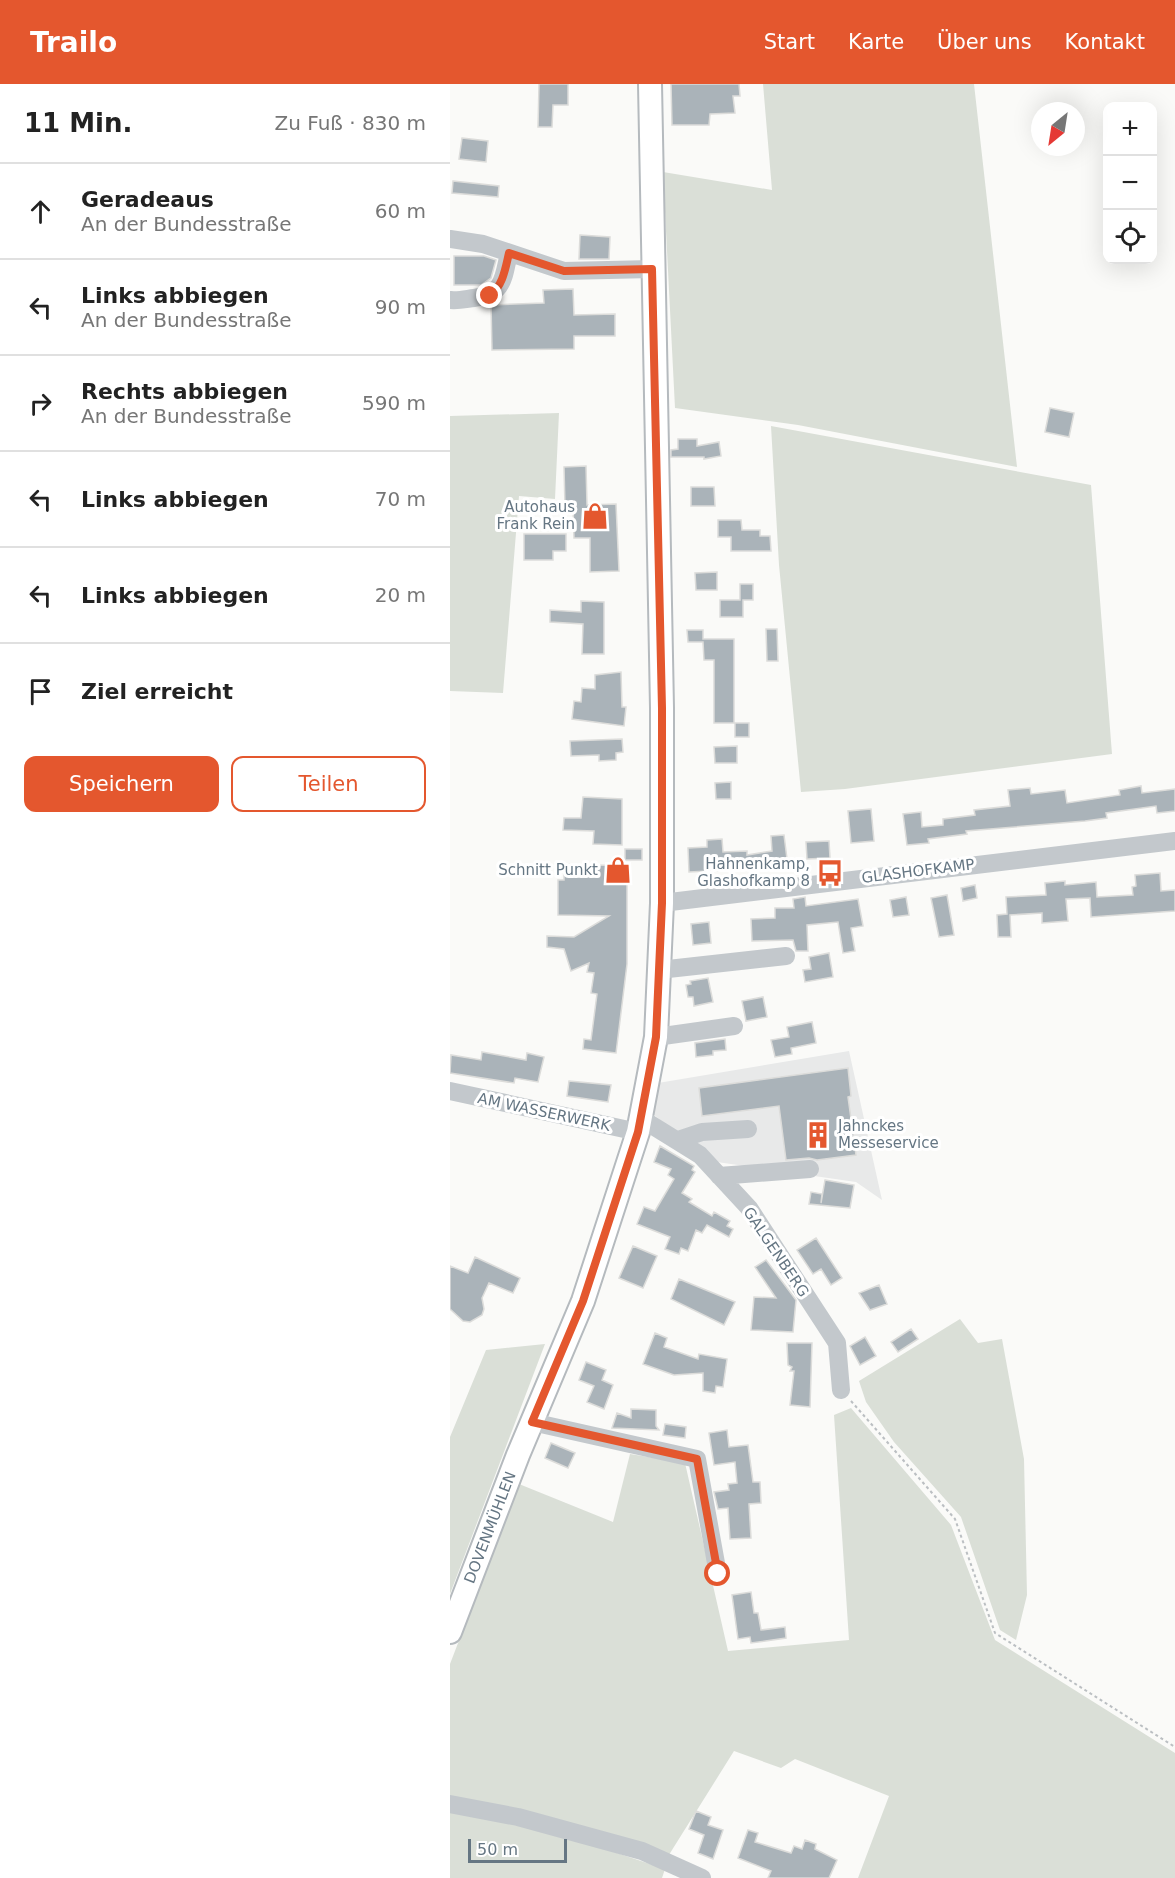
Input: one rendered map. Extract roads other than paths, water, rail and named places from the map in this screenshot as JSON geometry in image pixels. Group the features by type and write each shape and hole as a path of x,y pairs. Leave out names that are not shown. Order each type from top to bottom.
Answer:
{"main road":[{"name":"DOVENMÜHLEN","path":"450,1632 518,1455 583,1301 640,1126 656,1037 662,903 662,708 650,84"}],"street":[{"path":"450,239 483,244 564,271 652,269"},
{"path":"450,300 490,296 498,289 502,280 509,253"},
{"name":"GLASHOFKAMP","path":"662,903 1175,841"},
{"path":"659,970 786,956"},
{"path":"656,1037 734,1026"},
{"name":"AM WASSERWERK","path":"450,1091 640,1126"},
{"name":"GALGENBERG","path":"640,1126 678,1140 700,1155 749,1208 837,1344 841,1389"},
{"path":"678,1140 702,1132 748,1129"},
{"path":"719,1176 810,1169"},
{"path":"532,1422 697,1459 718,1574"},
{"path":"450,1804 518,1817 642,1851 702,1878"}],"place":[{"name":"Autohaus Frank Rein","path":"595,516"},
{"name":"Schnitt Punkt","path":"618,870"},
{"name":"Hahnenkamp, Glashofkamp 8","path":"830,873"},
{"name":"Jahnckes Messeservice","path":"818,1135"}]}
